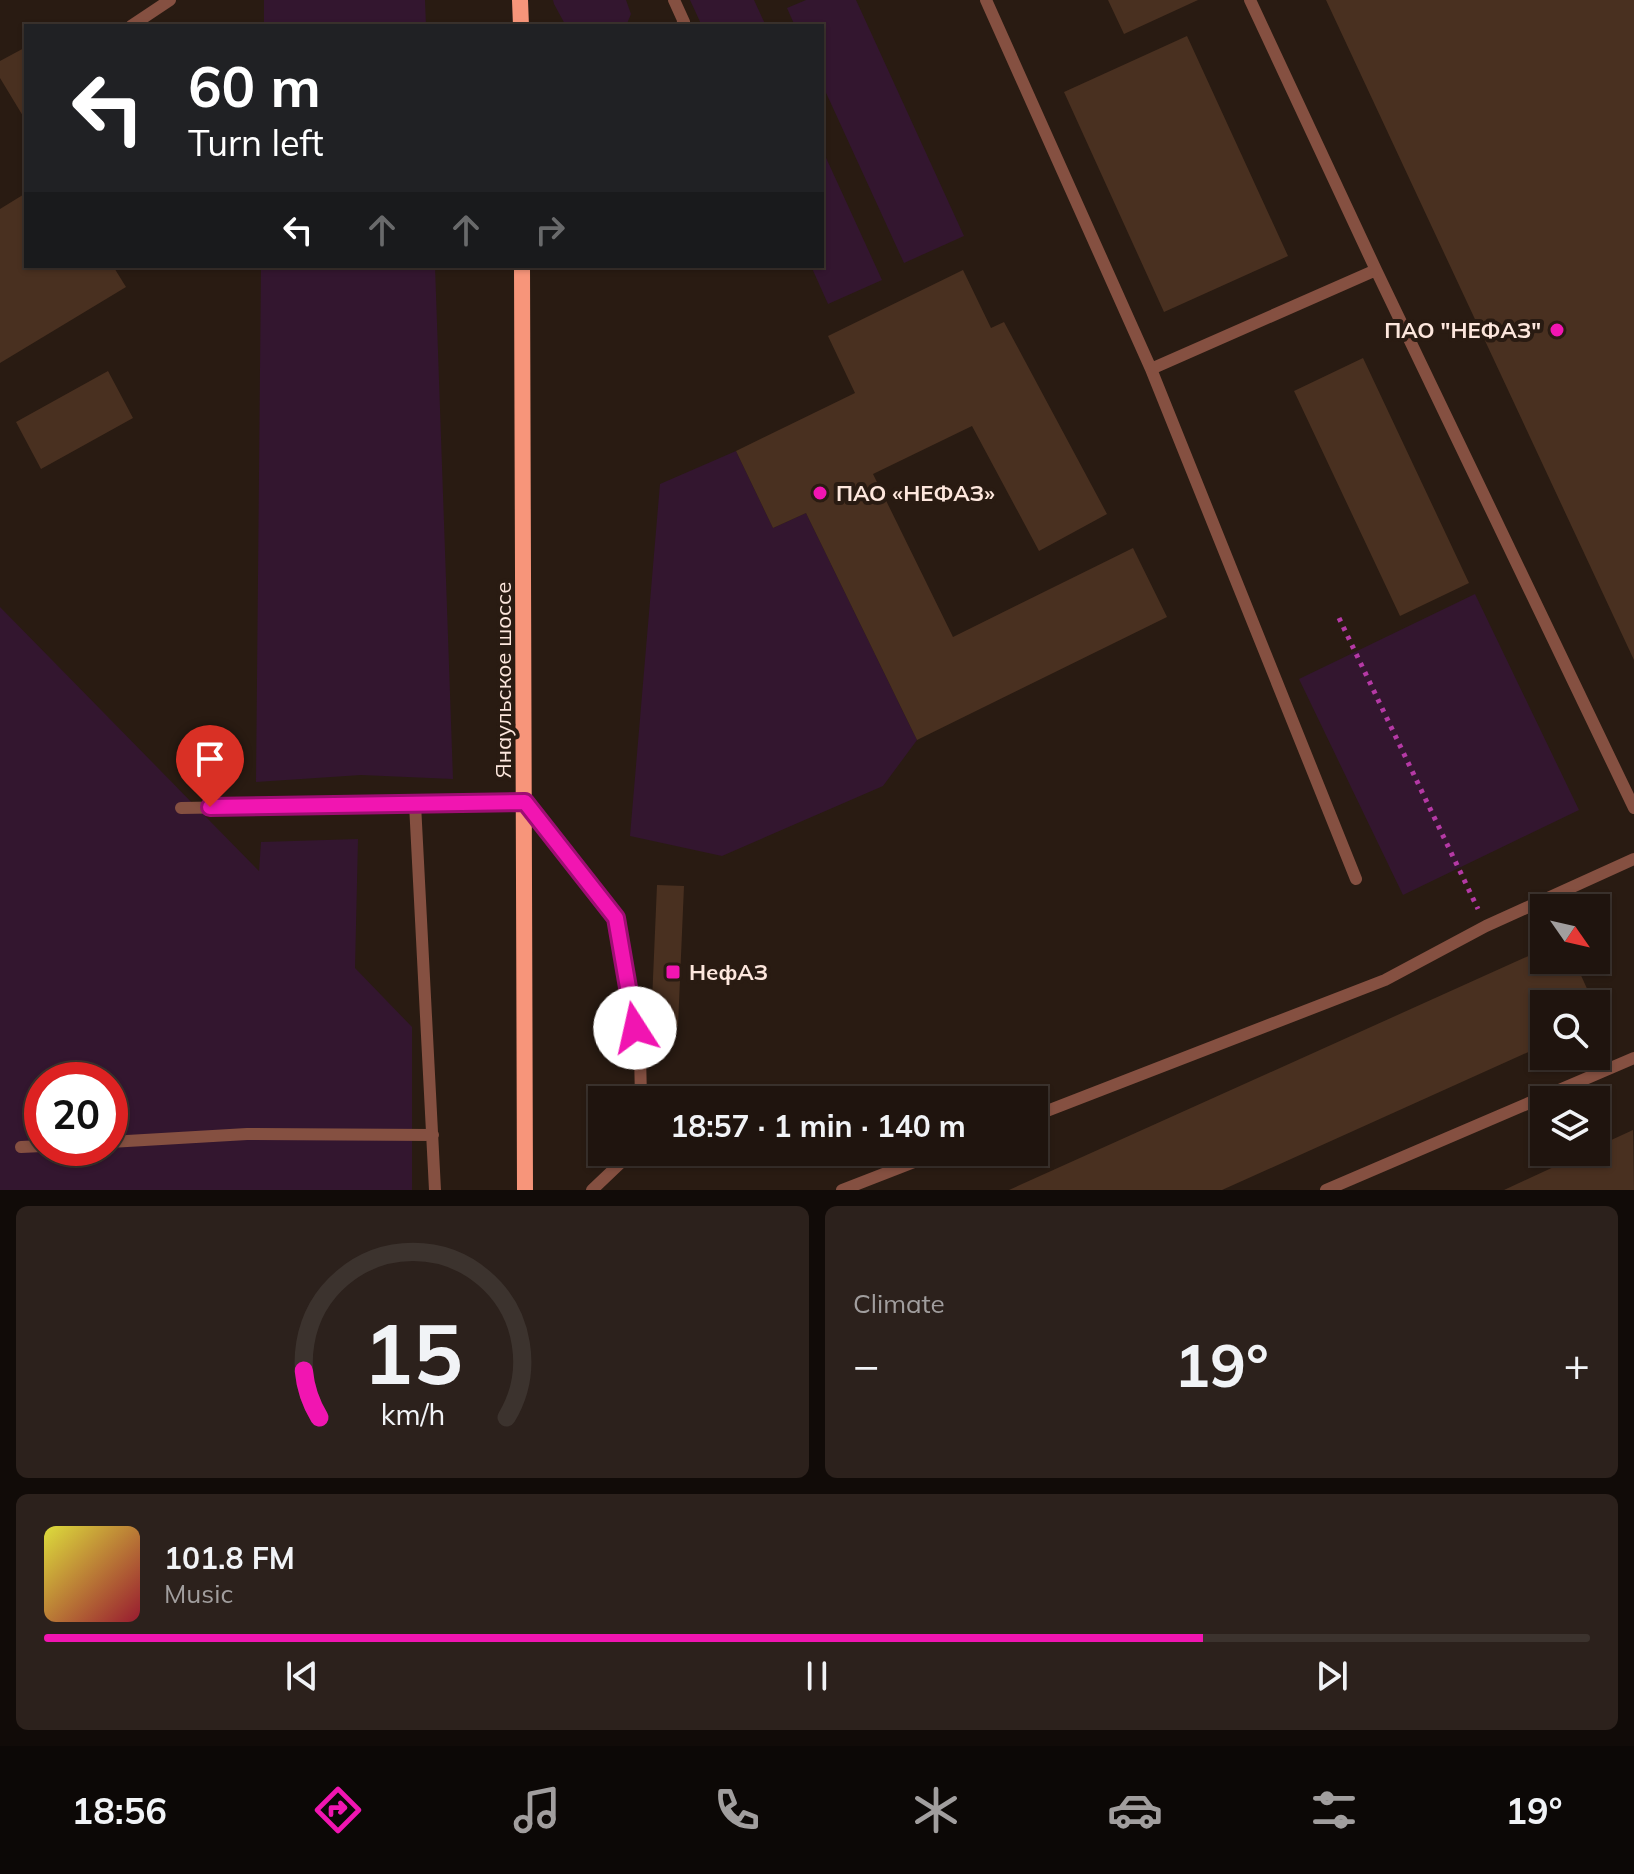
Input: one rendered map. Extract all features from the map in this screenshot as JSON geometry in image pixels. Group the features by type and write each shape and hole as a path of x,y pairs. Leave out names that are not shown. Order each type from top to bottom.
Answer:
{"main road":[{"path":"520,0 521,24"},
{"name":"Янаульское шоссе","path":"522,268 525,1190"}],"lane":[{"path":"134,24 170,0"},
{"path":"674,0 682,24"},
{"path":"986,0 1151,369 1356,879"},
{"path":"1250,0 1634,808"},
{"path":"1151,369 1376,270"},
{"path":"181,808 525,802 616,918 640,1052 641,1086"},
{"path":"415,804 435,1190"},
{"path":"1048,1111 1385,980 1486,926 1634,859"},
{"path":"1326,1190 1634,1058"},
{"path":"128,1141 247,1134 433,1135"},
{"path":"592,1190 617,1166"},
{"path":"842,1190 904,1166"}],"path":[{"path":"1339,618 1486,926"}],"shaded area":[{"path":"264,0 425,0 426,24 264,24"},
{"path":"553,0 626,0 631,14 627,24 565,24"},
{"path":"690,0 754,0 765,24 701,24"},
{"path":"806,0 856,0 964,236 904,263 824,88 824,24 794,24 787,8"},
{"path":"824,153 882,280 828,304 812,268 824,268"},
{"path":"261,268 435,268 453,779 361,775 256,782"},
{"path":"736,451 773,528 806,513 917,740 883,786 722,856 630,836 660,484"},
{"path":"1475,594 1579,810 1403,895 1299,679"},
{"path":"0,607 259,871 261,842 358,839 355,968 412,1027 412,1190 0,1190"}],"building":[{"path":"1108,0 1198,0 1124,34"},
{"name":"ПАО \"НЕФАЗ\"","path":"1326,0 1634,0 1634,660"},
{"path":"1187,36 1288,256 1164,312 1064,92"},
{"path":"24,48 24,118 0,78 0,61"},
{"path":"24,194 24,268 114,268 126,287 0,363 0,209"},
{"name":"ПАО «НЕФАЗ»","path":"963,270 991,328 1004,322 1107,514 1039,551 972,426 873,474 953,637 1133,548 1167,617 917,740 806,513 773,528 736,451 855,393 828,336"},
{"path":"1363,358 1469,583 1400,616 1294,391"},
{"path":"108,371 133,418 41,469 16,422"},
{"path":"657,885 684,886 678,1026 651,1025"},
{"path":"1530,955 1530,974 1580,974 1588,990 1530,990 1530,1051 1222,1190 1009,1190"},
{"path":"1633,1130 1634,1190 1504,1190 1556,1166 1610,1166 1610,1141"}],"place":[{"name":"ПАО \"НЕФАЗ\"","path":"1557,330"},
{"name":"ПАО «НЕФАЗ»","path":"820,493"},
{"name":"НефАЗ","path":"673,972"}],"route":[{"path":"210,807 525,802 616,918 635,1028"}]}
